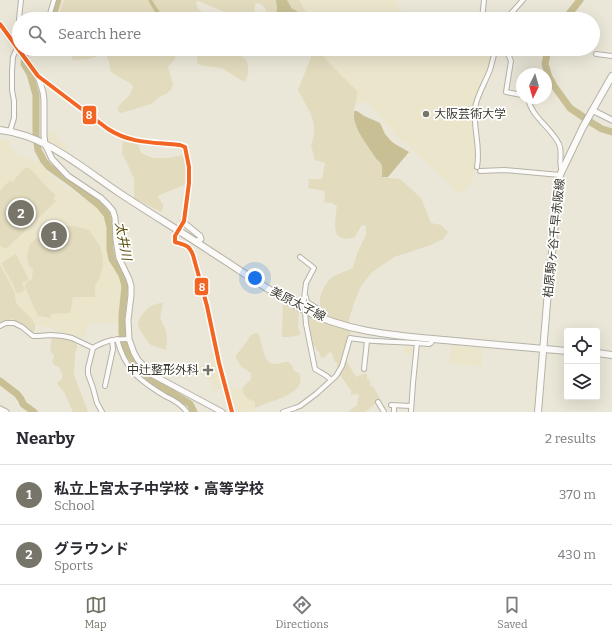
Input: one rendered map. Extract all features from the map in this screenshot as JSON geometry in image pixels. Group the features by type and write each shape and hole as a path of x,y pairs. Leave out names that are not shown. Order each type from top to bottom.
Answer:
{"main road":[{"name":"柏原駒ヶ谷千早赤阪線","path":"538,412 561,174 583,126 612,76"},
{"name":"美原太子線","path":"0,130 10,131 34,139 64,154 118,192 267,288 301,308 339,324 360,330 393,335 564,351"},
{"path":"600,353 612,355"}],"street":[{"path":"20,12 21,0"},
{"path":"50,12 54,0"},
{"path":"483,12 484,0"},
{"path":"512,12 522,0"},
{"path":"0,24 12,39"},
{"path":"600,54 612,56"},
{"path":"10,131 14,118 12,90 14,56"},
{"path":"24,56 38,76 43,92 44,143 52,159 68,176 101,198 113,211 118,254 131,286 128,339 134,353 138,360 153,375 222,412"},
{"path":"494,56 475,107 474,127 479,151 479,169 561,174 560,145 553,134 531,109 530,104"},
{"path":"509,56 510,61 506,92 516,94"},
{"path":"38,76 114,133 142,142 180,145 185,147 189,167 189,183 183,221 175,236 175,242 190,248 195,261 207,306 219,364 232,412"},
{"path":"592,111 612,120"},
{"path":"183,221 200,236 201,239 196,242"},
{"path":"300,257 314,268 305,287 304,299 306,324 315,369 328,376 331,380"},
{"path":"305,287 307,288 307,302 318,309 319,316"},
{"path":"0,326 14,323 22,327 33,336 63,336 72,338 93,348"},
{"path":"283,412 300,406 336,376 342,366 350,338 367,341 417,343 432,343 433,339"},
{"path":"117,339 124,360 133,373 151,387 178,402 187,412"},
{"path":"102,412 97,403 88,374 93,348 101,343 112,340 128,339"},
{"path":"105,386 114,349 112,340"},
{"path":"364,369 367,341"},
{"path":"411,412 417,343"},
{"path":"378,402 384,412"},
{"path":"394,412 393,405 411,406"},
{"path":"0,409 6,412"}],"shaded area":[{"path":"64,0 276,0 277,8 276,12 266,12 263,6 258,3 255,4 254,12 225,12 198,1 196,3 197,6 202,12 60,12"},
{"path":"148,0 152,0 160,12 155,12"},
{"path":"276,0 287,0 292,9 298,12 276,12"},
{"path":"287,0 299,0 306,12 296,12"},
{"path":"299,0 398,0 395,1 403,12 306,12"},
{"path":"71,56 97,56 91,59 73,60"},
{"path":"107,56 176,56 175,59 168,67 173,84 171,90 151,104 121,113 117,109 128,96 133,86 110,71"},
{"path":"197,56 240,56 246,60 248,75 244,82 222,68 204,66 198,64"},
{"path":"312,56 324,56 357,91 353,114 376,159 381,165 382,177 400,179 421,198 431,223 441,225 448,232 443,239 431,245 394,257 371,273 360,288 349,319 349,325 330,319 320,313 320,297 329,280 353,267 358,251 366,235 366,226 361,226 355,237 347,239 341,238 337,235 335,225 337,206 332,203 324,202 325,191 308,188 309,179 322,179 325,163 315,160 314,158 311,146 314,130 312,116 298,90"},
{"name":"大阪芸術大学","path":"320,56 493,56 489,71 475,101 472,124 477,155 475,173 467,190 460,193 457,192 409,146 398,138 368,101 358,104"},
{"path":"354,111 357,111 380,123 385,134 391,141 409,152 388,177 382,177 382,165 364,141 355,123"},
{"path":"46,128 59,136 57,140 69,147 67,151 47,140"},
{"path":"10,140 10,146 20,156 36,163 39,159 47,172 58,183 93,203 104,215 107,228 109,256 120,279 123,292 117,324 90,322 84,338 53,330 53,328 35,325 17,303 11,285 0,265 0,141"},
{"path":"123,141 139,144 141,153 153,158 167,158 184,155 188,168 186,183 158,197 163,204 161,212 134,198 134,179 122,153"},
{"path":"25,168 29,168 56,196 53,198 56,201 6,249 0,246 0,191 10,180 12,182"},
{"path":"65,226 74,226 89,230 100,246 103,261 102,270 95,286 95,297 73,297 70,313 51,314 51,318 38,316 25,287 26,283 32,279 33,269 29,266 27,259 29,245 46,232"},
{"path":"16,254 29,280 22,283 25,290 17,294 1,263"},
{"path":"0,265 14,292 17,304 34,323 34,332 25,329 12,319 0,324"},
{"path":"163,303 160,318 165,328 167,337 166,350 151,345 138,326 140,318 147,309"},
{"path":"283,304 299,312 298,329 301,334 282,337"},
{"path":"307,315 328,324 351,331 346,347 348,363 356,377 367,374 367,379 370,380 370,385 374,388 380,399 365,412 348,412 357,405 359,394 351,395 351,390 338,374 337,363 334,361 332,353 330,352 322,358 316,347 313,346"},
{"path":"258,333 261,340 266,359 271,364 289,363 294,371 299,373 301,381 293,392 255,408 255,402 246,397 242,388 251,379 251,373 240,365 236,355 250,336"},
{"path":"52,336 74,340 76,343 77,347 75,354 74,375 88,412 73,412 64,392 57,384 62,379 62,374 59,367 54,365 52,362 54,356 50,350"},
{"path":"405,343 414,344 414,355 404,354"},
{"path":"451,345 483,348 482,367 449,363"},
{"name":"中辻整形外科","path":"214,352 223,388 214,391 211,383 203,374 199,372 196,365 201,366 212,363 211,355"},
{"path":"242,388 245,395 255,402 255,411 240,412 233,410 227,389"}],"waterway":[{"name":"太井川","path":"54,12 58,0"},
{"path":"571,12 580,0"},
{"name":"太井川","path":"25,56 24,64 30,74 36,95 36,136 38,150 49,167 100,206 107,215 110,227 110,249 112,259 122,275 125,286 122,315 122,333 125,349 139,368 151,380 190,404 194,412"},
{"path":"547,56 545,64 549,77 570,108 602,129 612,132"},
{"path":"0,381 17,394 23,404 34,412"},
{"path":"384,407 386,412"}],"transit line":[{"name":"8","path":"0,24 12,40"},
{"name":"8","path":"23,56 38,76 108,129 134,140 180,145 185,147 189,167 189,183 184,221 175,236 175,242 186,246 190,249 193,255 207,306 219,363 232,412"}],"place":[{"name":"大阪芸術大学","path":"426,114"},
{"name":"グラウンド","path":"21,213"},
{"name":"私立上宮太子中学校・高等学校","path":"54,235"},
{"name":"中辻整形外科","path":"208,370"}]}
